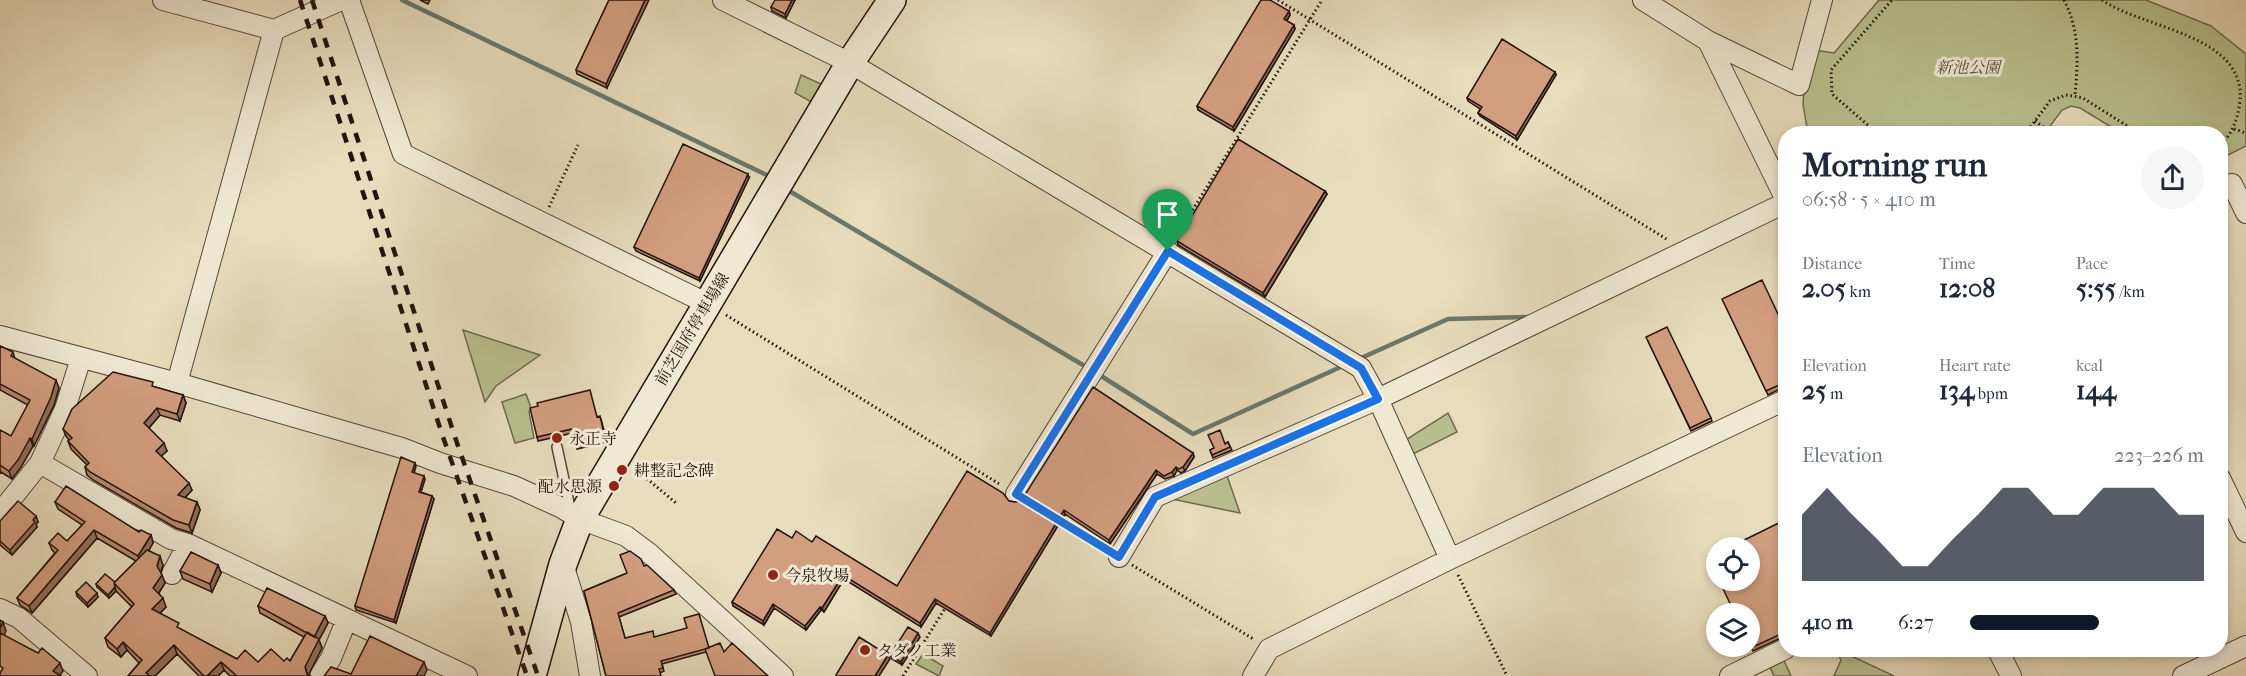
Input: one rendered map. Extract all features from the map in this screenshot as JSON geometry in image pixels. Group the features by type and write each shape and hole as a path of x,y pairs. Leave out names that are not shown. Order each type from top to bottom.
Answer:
{"main road":[{"name":"前芝国府停車場線","path":"532,676 575,516 618,454 850,63 892,0"}],"street":[{"path":"163,0 274,30 341,0"},
{"path":"349,0 403,154 706,303"},
{"path":"723,0 850,63 1361,368 1378,399 1450,559"},
{"path":"1643,0 1708,41 1799,85 1822,0"},
{"path":"177,383 274,30"},
{"path":"1708,41 1778,184"},
{"path":"2233,184 2246,213"},
{"path":"1119,557 1155,497 1378,399 1778,205"},
{"path":"1016,494 1168,251"},
{"path":"0,336 177,383 402,448 440,464 514,486 575,516 626,537 650,554 783,676"},
{"path":"0,513 40,463 65,409 81,358"},
{"path":"1253,676 1269,649 1450,559 1778,403"},
{"path":"40,463 171,539 188,544 467,676"},
{"path":"2228,494 2246,531"},
{"path":"172,574 188,544"},
{"path":"563,564 581,622 590,676"},
{"path":"0,609 19,618 87,676"},
{"path":"320,676 331,658 347,619"},
{"path":"2228,655 2246,646"},
{"path":"1730,676 1765,668 1778,656"},
{"path":"2002,657 2011,676"},
{"path":"2183,676 2223,657"}],"lane":[{"path":"557,447 575,516"}],"path":[{"path":"1278,0 1677,245 1682,253"},
{"path":"1168,251 1322,0"},
{"path":"1869,126 1832,94 1831,70 1892,0"},
{"path":"2064,0 2073,19 2078,42 2075,95"},
{"path":"2102,0 2121,11 2197,40 2221,55 2236,73 2240,98 2237,118 2228,135"},
{"path":"2031,126 2050,101 2066,95 2075,95 2127,126"},
{"path":"2240,98 2246,96"},
{"path":"2035,121 2042,126"},
{"path":"2233,128 2246,133"},
{"path":"542,223 578,145"},
{"path":"706,303 1016,494"},
{"path":"618,454 676,503"},
{"path":"1053,517 1269,649"},
{"path":"1450,559 1507,676"},
{"path":"903,676 947,605"}],"green space":[{"name":"新池公園","path":"1879,0 2146,0 2211,26 2246,54 2246,146 2228,155 2228,126 2110,126 2080,108 2071,106 2062,110 2050,126 1807,126 1803,104 1804,90 1814,50 1834,53"},
{"path":"801,75 828,87 817,105 795,93"},
{"path":"463,330 540,355 496,386 485,402"},
{"path":"526,394 531,408 529,412 534,438 515,443 502,402"},
{"path":"1448,413 1457,432 1411,455 1404,441"},
{"path":"1225,470 1240,513 1162,497"},
{"path":"923,654 943,666 939,676 916,664"},
{"path":"1782,657 1791,676 1774,676 1768,663"},
{"path":"1840,657 1853,657 1894,676 1834,676 1841,660"}],"building":[{"path":"609,0 645,0 606,84 576,70"},
{"path":"775,0 792,0 785,14 771,7"},
{"path":"1261,0 1270,0 1289,11 1284,19 1294,25 1233,127 1197,106"},
{"path":"1502,39 1555,72 1516,136 1478,113 1482,107 1467,98"},
{"path":"1238,139 1325,191 1263,293 1177,241"},
{"path":"683,144 748,174 699,278 634,247"},
{"path":"1762,280 1778,314 1778,385 1766,391 1722,299"},
{"path":"1667,327 1711,418 1690,428 1646,337"},
{"path":"0,346 13,352 11,356 56,380 32,439 30,438 9,471 0,465 0,430 11,436 30,400 0,384"},
{"path":"113,372 153,382 152,386 183,395 177,414 157,408 144,423 164,443 156,451 189,483 178,495 197,502 189,525 173,520 90,472 85,467 89,463 68,441 72,438 63,429 72,409"},
{"path":"1093,387 1193,453 1183,467 1179,469 1176,467 1164,476 1156,470 1109,540 1064,510 990,633 935,599 920,623 843,575 822,608 820,607 805,626 773,604 763,621 732,602 777,529 792,538 796,531 812,542 816,536 897,586 967,471 1003,493 1009,501 1021,501"},
{"path":"590,390 605,438 576,445 572,429 537,437 530,408 538,406 537,403"},
{"path":"1220,430 1225,444 1228,442 1230,447 1212,455 1210,450 1214,448 1208,435"},
{"path":"401,457 415,463 412,472 424,476 419,492 432,496 394,620 355,606"},
{"path":"66,486 139,532 141,530 151,535 138,556 94,530 29,606 17,598 58,550 49,543 58,533 67,541 85,522 55,502"},
{"path":"18,501 36,516 33,520 35,522 10,550 0,541 0,521"},
{"path":"1778,523 1778,635 1760,644 1760,603 1730,603 1724,591 1760,591 1760,537 1750,537"},
{"path":"147,550 160,556 157,566 162,575 153,588 163,598 152,609 179,623 177,627 237,659 245,650 258,662 271,649 284,661 287,658 290,661 307,632 319,639 305,667 307,674 311,676 237,676 221,662 207,676 204,676 174,645 146,673 150,676 128,676 142,660 123,642 117,649 105,638 134,604 114,583"},
{"path":"630,551 641,559 644,566 647,565 674,590 618,613 625,638 653,631 654,637 687,628 684,618 699,614 709,648 661,661 663,668 659,669 661,676 606,676 584,591 627,573 620,555"},
{"path":"191,552 218,565 210,584 180,571"},
{"path":"105,574 115,582 115,587 108,595 96,584"},
{"path":"86,582 97,593 87,603 76,592"},
{"path":"267,588 325,616 314,637 258,606"},
{"path":"908,627 918,633 901,662 890,655"},
{"path":"0,633 38,653 42,648 60,663 53,671 61,676 0,676 3,668 0,666"},
{"path":"370,636 424,662 416,676 324,676 331,667 351,674"},
{"name":"タダノ工業","path":"859,637 888,655 875,676 837,676 836,675"},
{"path":"720,643 724,652 732,643 768,676 715,676 705,649"}],"waterway":[{"path":"402,0 771,177"},
{"path":"786,189 1088,368"},
{"path":"1359,359 1448,319 1530,317"},
{"path":"1098,374 1193,434 1345,365"}],"railway":[{"path":"300,0 443,437 527,676"},
{"path":"312,0 456,440 538,676"}],"place":[{"name":"永正寺","path":"557,438"},
{"name":"耕整記念碑","path":"622,470"},
{"name":"配水思源","path":"614,486"},
{"name":"今泉牧場","path":"773,575"},
{"name":"タダノ工業","path":"865,650"}],"route":[{"path":"1168,251 1361,368 1378,399 1155,497 1119,557 1016,494 1168,251"}]}
